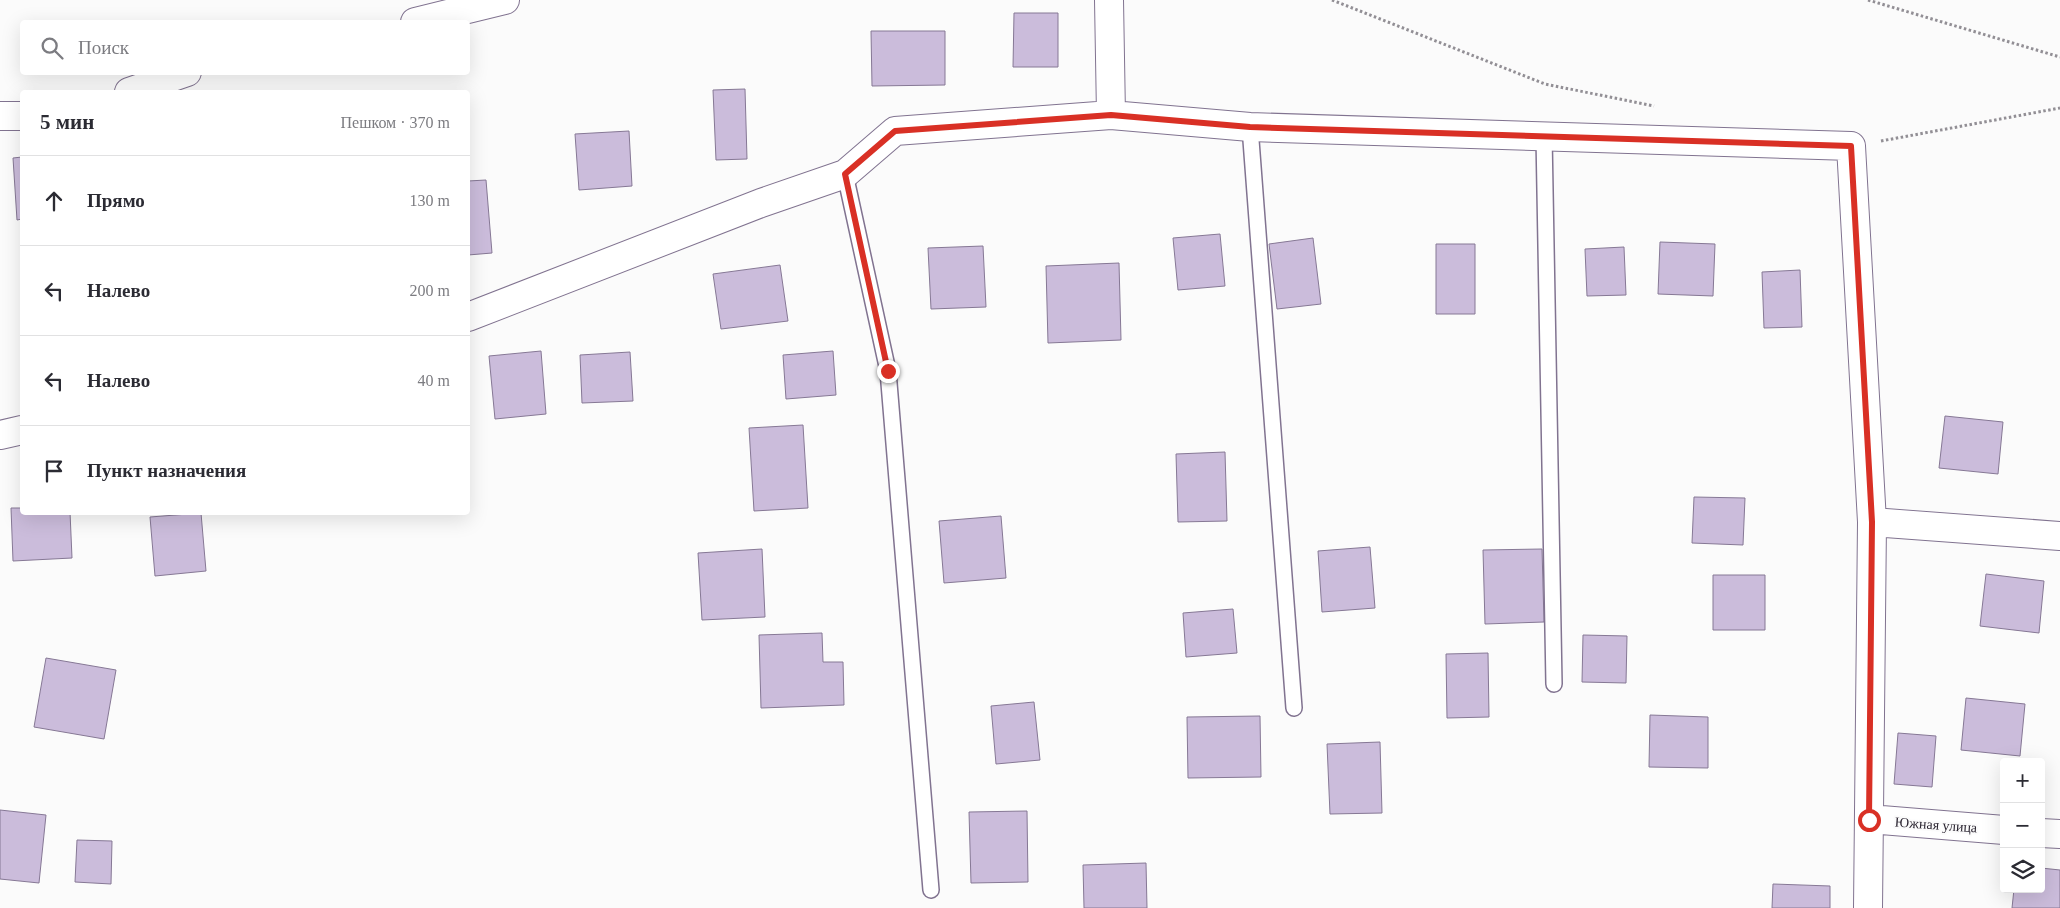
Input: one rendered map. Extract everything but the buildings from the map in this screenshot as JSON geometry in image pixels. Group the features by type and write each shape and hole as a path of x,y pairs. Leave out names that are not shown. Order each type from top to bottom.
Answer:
{"street":[{"path":"423,20 505,0"},
{"path":"1108,0 1111,115"},
{"path":"135,90 178,75"},
{"path":"470,316 761,203 845,174 895,131 1111,115 1250,127 1851,146 1872,522 1868,908"},
{"path":"0,116 20,116"},
{"path":"0,435 20,430"},
{"path":"1872,522 2060,536"},
{"name":"Южная улица","path":"1869,820 2000,830"},
{"path":"2045,833 2060,834"}],"lane":[{"path":"1250,127 1294,708"},
{"path":"1544,136 1554,684"},
{"path":"845,174 888,371 931,890"}],"path":[{"path":"1332,0 1545,84 1660,108"},
{"path":"1868,0 2060,57"},
{"path":"1851,146 2060,108"}],"route":[{"path":"888,371 845,174 895,131 1111,115 1250,127 1851,146 1872,522 1869,820"}]}
